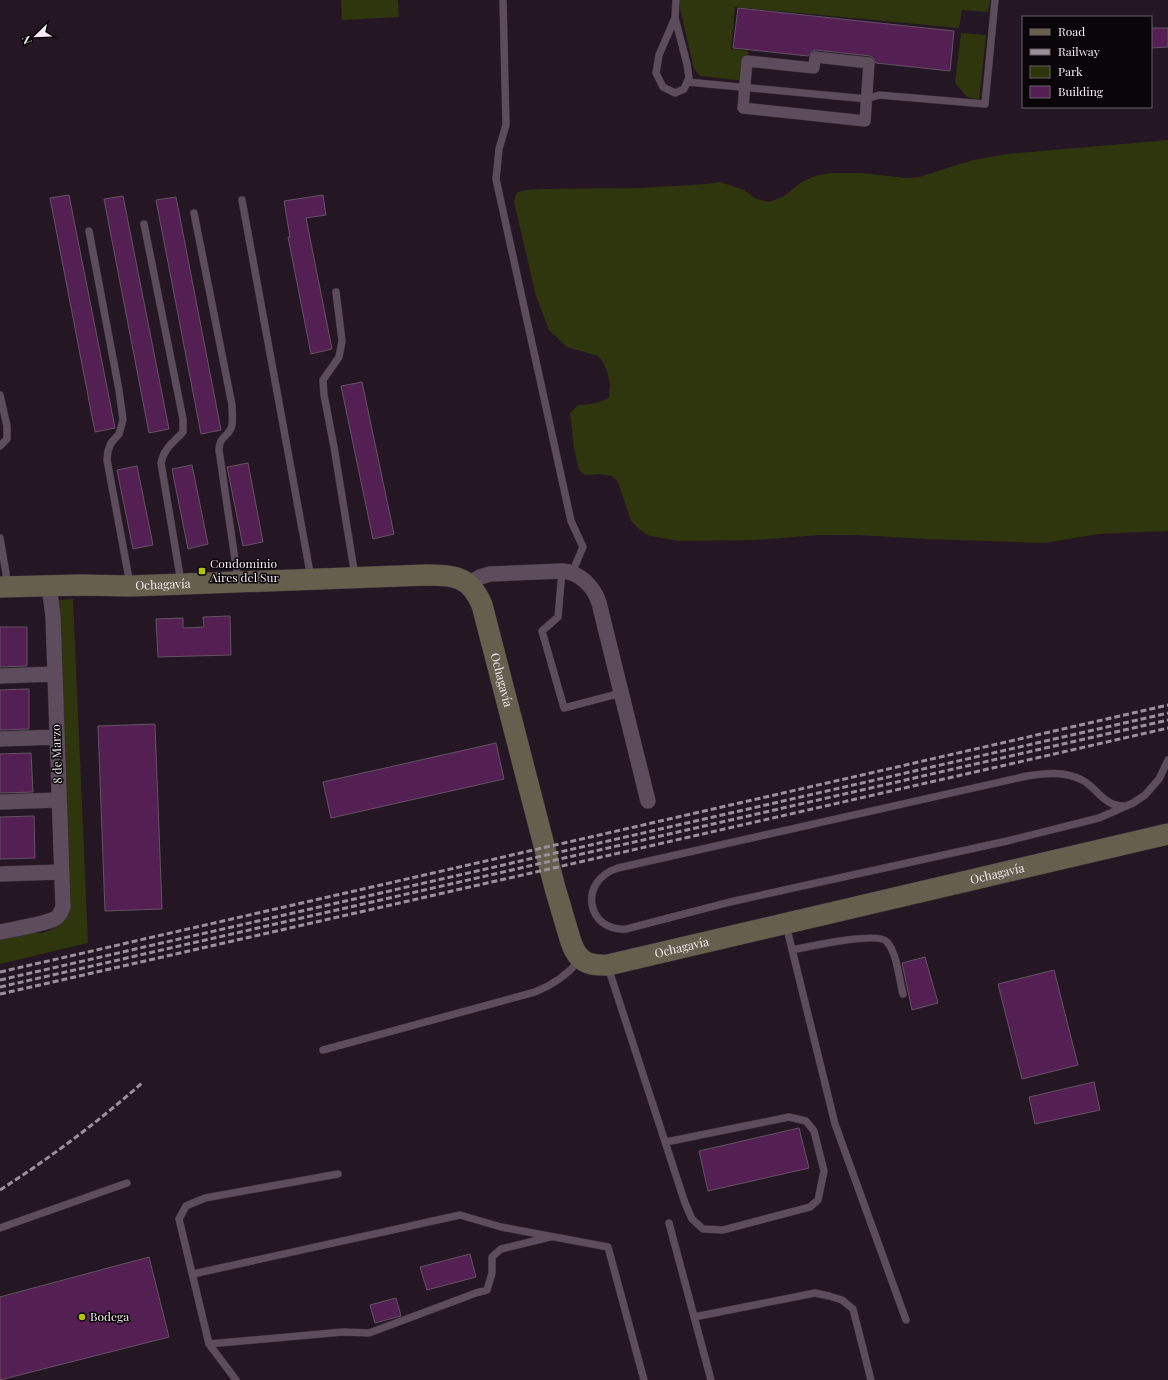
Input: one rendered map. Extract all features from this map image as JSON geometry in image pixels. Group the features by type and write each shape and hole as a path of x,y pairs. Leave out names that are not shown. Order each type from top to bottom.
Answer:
{"main road":[{"name":"Ochagavía","path":"50,591 131,586 449,575 468,584 474,590 482,605 557,895 573,949 581,959 595,966 608,965 1168,834"},
{"path":"2,591 50,591"}],"street":[{"path":"815,57 869,63 867,99 865,121 743,108 747,61 814,68 815,57"},
{"path":"468,584 480,577 490,574 567,572 586,582 591,587 597,597 648,801"},
{"name":"8 de Marzo","path":"0,932 55,919 63,908 50,591"},
{"path":"0,676 54,674"},
{"path":"0,739 57,737"},
{"path":"0,802 59,800"},
{"path":"0,874 61,872"}],"lane":[{"path":"503,0 506,125 499,149 496,179 571,521 583,547 567,572 558,618 542,631 564,708 621,693"},
{"path":"675,18 659,55 656,73 663,88 675,93 684,89 689,78 687,64 675,18 676,0"},
{"path":"687,82 867,99 879,95 985,104 995,0"},
{"path":"242,200 311,580"},
{"path":"194,213 232,405 232,426 228,433 221,439 219,450 239,582"},
{"path":"144,224 183,419 182,432 169,445 163,454 162,463 181,584"},
{"path":"90,231 121,405 122,420 119,434 110,443 107,460 131,586"},
{"path":"336,292 342,341 339,357 323,380 323,388 355,578"},
{"path":"0,395 7,426 7,439 0,446"},
{"path":"0,538 6,573 2,591"},
{"path":"1126,806 1108,803 1082,780 1065,774 1052,772 1027,776 618,868 611,870 598,880 592,892 592,900 596,913 604,923 615,929 626,929 730,902 1007,841 1104,816 1126,806 1139,800 1159,779 1168,760"},
{"path":"785,924 835,1124 906,1320"},
{"path":"792,950 866,937 886,940 892,949 903,994"},
{"path":"323,1050 535,992 559,980 581,959"},
{"path":"608,965 685,1203 692,1220 703,1229 723,1230 810,1207 818,1200 824,1171 814,1131 806,1121 789,1117 666,1142"},
{"path":"236,1380 209,1344 179,1219 186,1206 205,1198 338,1174"},
{"path":"0,1228 127,1183"},
{"path":"193,1274 460,1215 501,1227 608,1247 644,1380"},
{"path":"669,1223 711,1380"},
{"path":"209,1344 343,1332 369,1333 487,1290 492,1273 492,1257 501,1248 554,1236"},
{"path":"694,1317 815,1293 842,1300 853,1309 871,1380"}],"green space":[{"path":"341,0 398,0 399,17 342,20"},
{"path":"680,0 990,0 988,12 962,10 959,28 735,7 731,49 748,51 746,81 700,76 694,69 680,8"},
{"path":"961,33 986,35 979,100 967,97 955,83"},
{"path":"1168,140 1168,531 1098,534 1045,543 857,535 820,535 754,540 679,541 647,535 638,528 631,521 618,482 612,476 599,474 585,475 579,470 574,448 570,413 578,405 586,405 609,398 610,384 607,371 603,362 598,356 567,347 549,330 536,296 514,202 515,196 518,192 542,189 639,188 720,182 744,190 756,199 769,202 783,197 800,183 815,176 830,173 861,173 906,178 919,177 973,160 1007,154"},
{"path":"73,599 88,943 0,964 0,937 27,933 42,933 51,930 59,924 56,600"}],"building":[{"path":"738,8 954,31 950,71 876,63 870,56 816,50 812,51 808,56 733,48"},
{"path":"1152,28 1168,28 1168,47 1152,48"},
{"path":"69,195 115,428 95,432 50,198"},
{"path":"323,195 326,215 306,218 332,349 311,354 288,237 290,237 284,201"},
{"path":"123,196 169,429 149,433 104,199"},
{"path":"176,197 221,430 201,434 156,200"},
{"path":"362,382 394,534 373,539 341,386"},
{"path":"248,463 263,542 243,546 227,467"},
{"path":"192,465 208,544 188,549 172,469"},
{"path":"137,466 153,545 133,549 117,470"},
{"path":"230,616 231,655 158,657 156,619 183,618 183,628 204,627 203,617"},
{"path":"0,627 27,627 27,666 0,667"},
{"path":"29,689 29,729 0,730 0,690"},
{"path":"155,724 162,909 105,911 98,726"},
{"path":"496,743 504,779 331,818 323,782"},
{"path":"31,753 33,792 0,793 0,754"},
{"path":"34,816 35,858 0,859 0,817"},
{"path":"925,957 938,1003 912,1010 902,963"},
{"path":"1054,970 1078,1065 1022,1079 998,984"},
{"path":"1094,1082 1100,1110 1035,1124 1029,1097"},
{"path":"799,1128 809,1168 708,1191 699,1151"},
{"path":"470,1254 476,1277 427,1290 420,1267"},
{"name":"Bodega","path":"149,1257 169,1337 0,1380 0,1297"},
{"path":"396,1298 401,1316 375,1323 370,1305"}],"railway":[{"path":"0,972 1168,705"},
{"path":"0,980 1168,713"},
{"path":"0,987 1168,720"},
{"path":"0,994 1168,728"},
{"path":"0,1190 73,1139 142,1083"}],"place":[{"name":"Condominio Aires del Sur","path":"202,571"},
{"name":"Bodega","path":"82,1317"}]}
